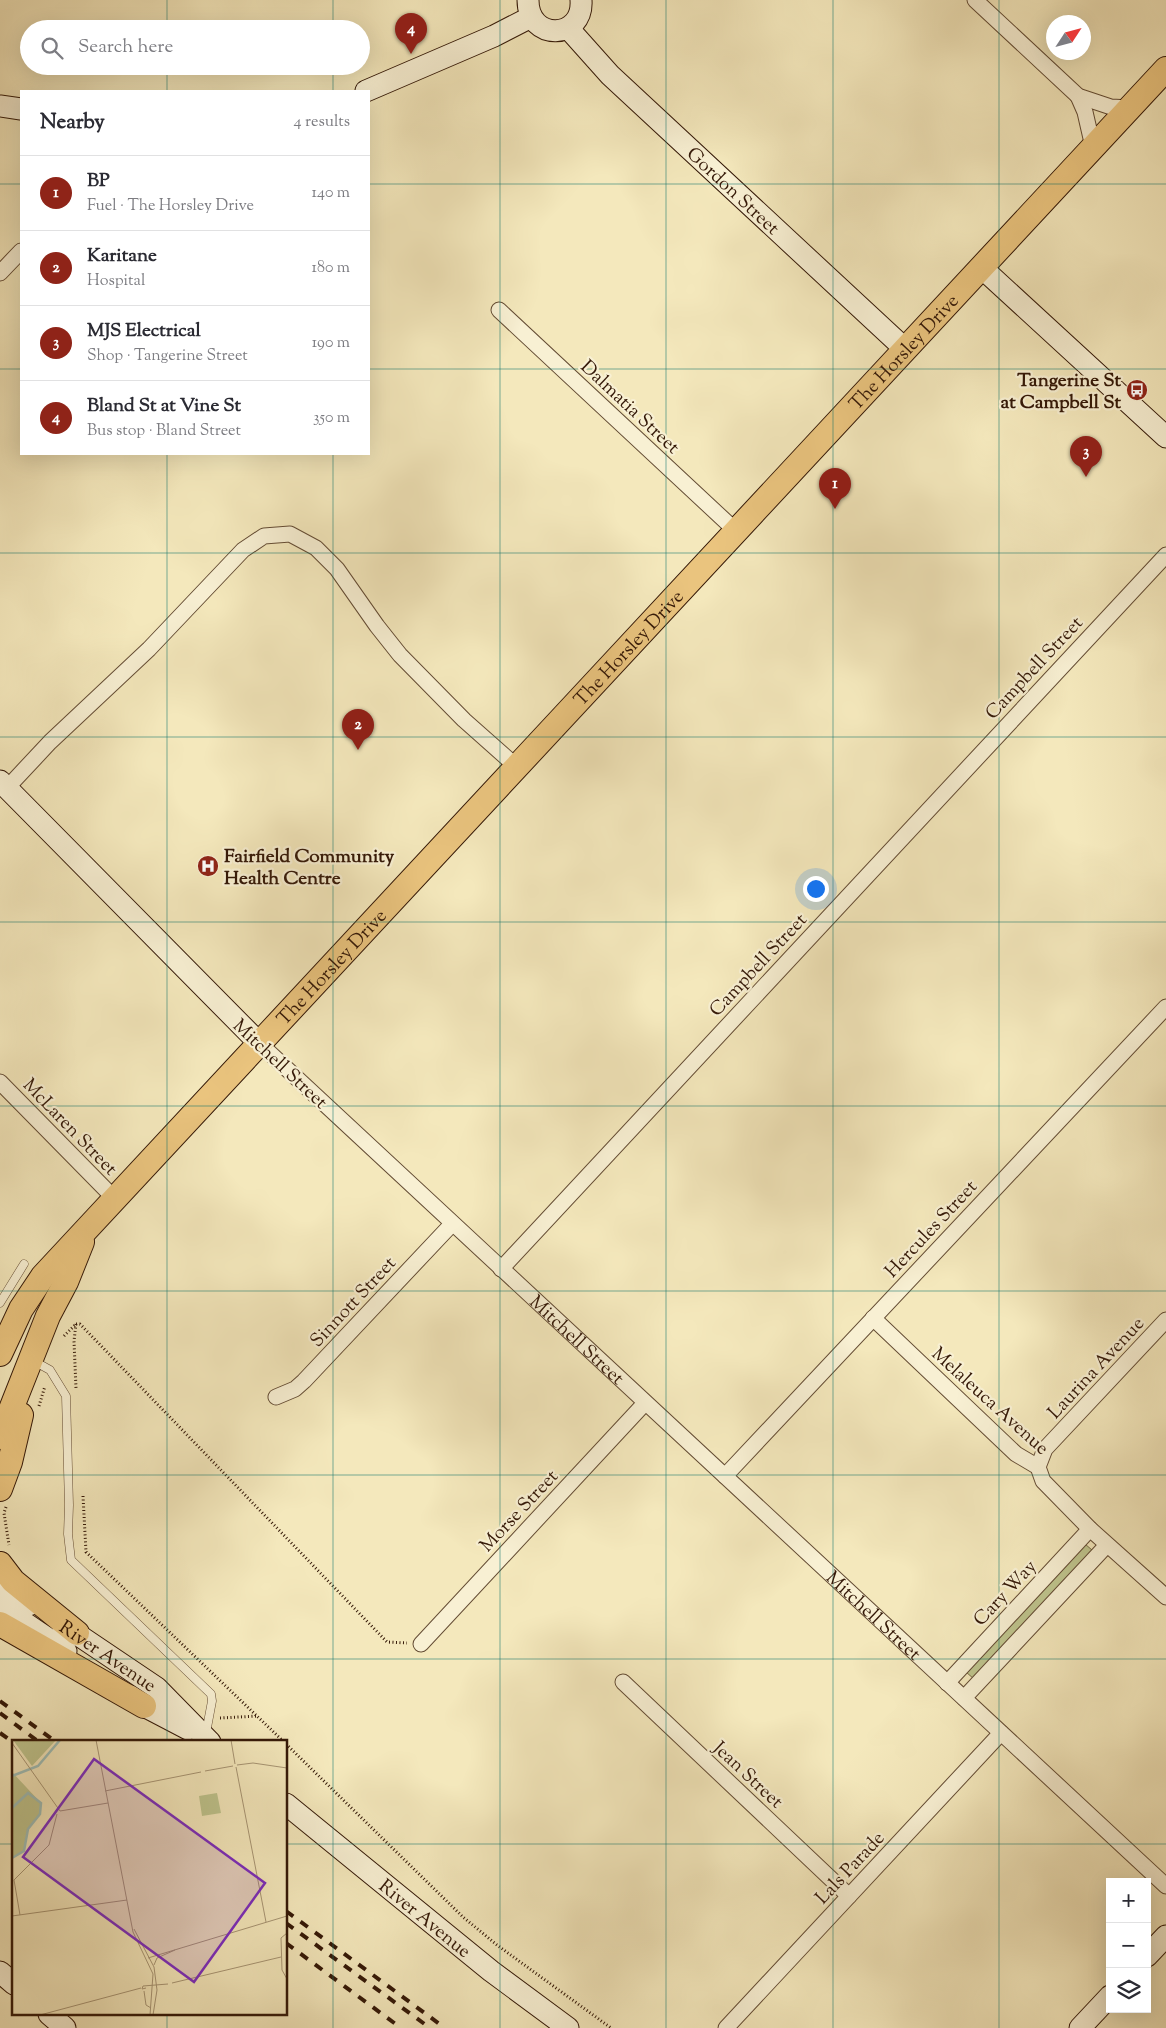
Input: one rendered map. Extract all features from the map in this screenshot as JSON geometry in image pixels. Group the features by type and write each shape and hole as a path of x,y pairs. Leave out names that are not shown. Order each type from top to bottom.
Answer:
{"main road":[{"path":"368,90 494,36 530,8 536,24 551,31 568,28 579,16 581,0"},
{"name":"Gordon Street","path":"568,28 610,75 905,349"},
{"name":"The Horsley Drive","path":"2,1346 21,1309 42,1276 1166,69"},
{"path":"0,106 20,109"},
{"path":"982,268 1166,437"},
{"name":"Mitchell Street","path":"3,784 259,1043"},
{"name":"The Horsley Drive","path":"0,1437 30,1359 89,1227"},
{"path":"0,1489 10,1462 21,1419 22,1381"},
{"path":"0,1564 13,1582 77,1633"},
{"name":"River Avenue","path":"0,1586 77,1633 157,1688 208,1740"},
{"name":"River Avenue","path":"0,1606 144,1706 208,1740"},
{"path":"0,1624 144,1706"},
{"name":"River Avenue","path":"288,1806 491,1971 568,2028"},
{"path":"1151,1952 1166,1936"},
{"path":"0,1972 12,1982"},
{"path":"1080,2028 1106,2000"},
{"path":"51,2016 65,2028"}],"street":[{"path":"975,0 1078,96 1085,112 1093,147"},
{"path":"1078,96 1111,107 1130,108"},
{"path":"0,272 20,251"},
{"name":"Dalmatia Street","path":"499,310 736,531"},
{"path":"3,784 149,649 244,550 264,536 290,534 316,548 337,569 400,655 451,707 517,767"},
{"name":"Campbell Street","path":"501,1269 1166,555"},
{"name":"Hercules Street","path":"725,1476 1166,1007"},
{"name":"Mitchell Street","path":"259,1043 1166,1886"},
{"name":"McLaren Street","path":"0,1082 114,1198"},
{"name":"Sinnott Street","path":"276,1397 295,1389 304,1381 452,1224"},
{"name":"Melaleuca Avenue","path":"873,1318 1016,1454 1038,1467 1043,1481 1090,1529 1166,1597"},
{"name":"Laurina Avenue","path":"1038,1467 1045,1449 1166,1320"},
{"name":"Morse Street","path":"421,1644 645,1403"},
{"name":"Cary Way","path":"948,1683 1090,1529"},
{"path":"964,1698 1107,1544"},
{"name":"Jean Street","path":"623,1682 849,1896"},
{"name":"Lals Parade","path":"726,2028 1001,1733"}],"lane":[{"path":"0,1303 24,1264"},
{"path":"30,1359 50,1370 66,1396 70,1505 68,1534 71,1560 211,1694 208,1740"}],"path":[{"path":"76,1324 80,1324 387,1642 421,1644"},
{"path":"86,1552 282,1740"},
{"path":"288,1746 463,1917 497,1945 610,2028"}],"green space":[{"path":"1085,1544 1092,1550 974,1679 966,1672"}],"railway":[{"path":"0,1701 53,1740"},
{"path":"0,1713 36,1740"},
{"path":"0,1733 12,1742"},
{"path":"288,1912 445,2028"},
{"path":"288,1924 430,2028"},
{"path":"288,1944 401,2028"}],"place":[{"name":"Bland St at Vine St","path":"411,54"},
{"name":"Tangerine St at Campbell St","path":"1137,390"},
{"name":"MJS Electrical","path":"1086,477"},
{"name":"BP","path":"835,509"},
{"name":"Karitane","path":"358,750"},
{"name":"Fairfield Community Health Centre","path":"208,866"}]}
